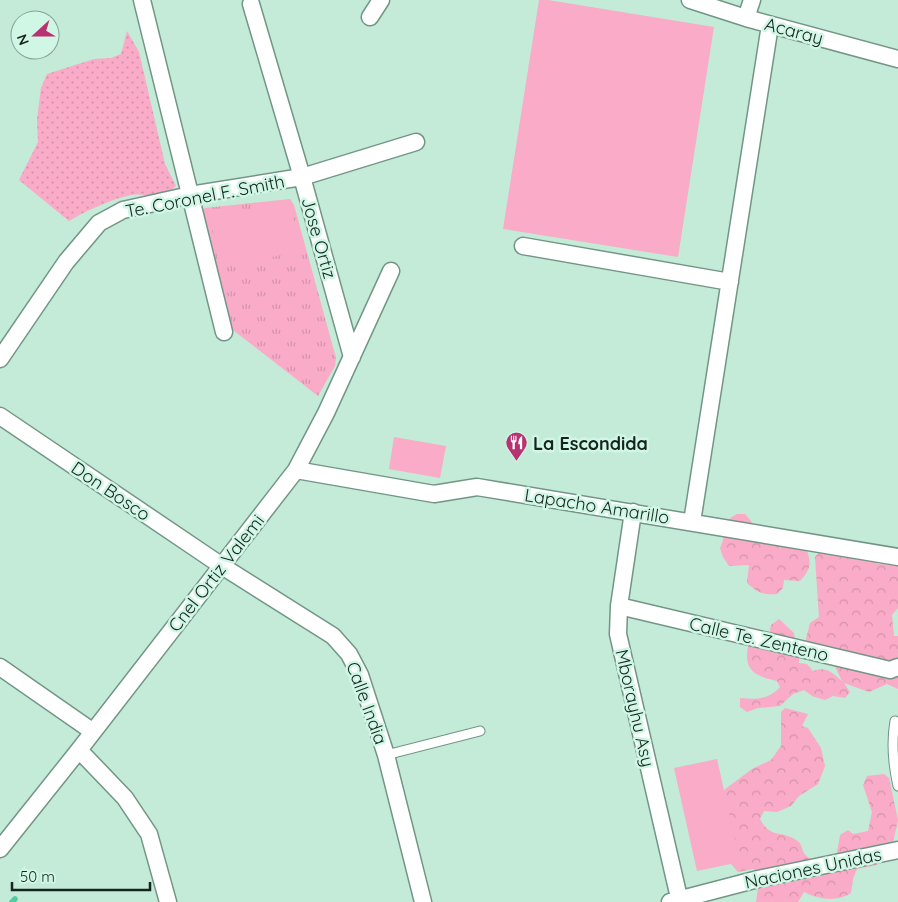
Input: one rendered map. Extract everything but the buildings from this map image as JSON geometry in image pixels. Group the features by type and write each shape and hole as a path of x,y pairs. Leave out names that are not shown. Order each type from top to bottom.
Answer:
{"street":[{"path":"142,0 224,332"},
{"path":"370,17 381,0"},
{"name":"Acaray","path":"690,0 770,25 898,59"},
{"path":"746,18 752,0"},
{"name":"Jose Ortiz","path":"250,4 302,177 352,356"},
{"path":"692,522 770,25"},
{"name":"Te. Coronel F. Smith","path":"0,359 66,262 99,222 122,210 190,195 302,177 416,142"},
{"path":"523,246 730,282"},
{"name":"Cnel Ortiz Valemi","path":"0,849 296,470 326,413 391,271"},
{"name":"Don Bosco","path":"0,416 222,566"},
{"name":"Lapacho Amarillo","path":"296,470 434,494 477,487 898,557"},
{"name":"Mborayhu Asy","path":"633,512 619,606 618,634 676,901"},
{"name":"Calle India","path":"222,566 333,636 350,654 360,675 386,755 423,902"},
{"name":"Calle Te. Zenteno","path":"619,606 890,670 898,667"},
{"path":"0,667 92,731"},
{"path":"79,750 125,798 149,834 168,902"},
{"name":"Naciones Unidas","path":"676,901 758,879 898,850"}],"lane":[{"path":"895,721 892,738 898,786"},
{"path":"386,755 480,731"}],"green space":[{"path":"539,0 714,27 678,257 503,229"},
{"path":"127,31 139,52 165,164 176,186 163,194 140,194 119,198 69,221 19,180 38,142 37,120 41,88 47,74 94,59 111,58 121,54"},
{"path":"290,199 294,205 336,358 335,366 318,396 233,330 230,325 202,211 205,208"},
{"path":"290,201 300,251 220,268 210,217"},
{"path":"394,437 446,446 440,478 389,469"},
{"path":"737,514 745,514 751,521 754,529 769,542 784,546 805,545 810,564 800,581 784,580 783,588 777,594 764,594 747,583 749,565 729,566 720,548 727,521"},
{"path":"826,545 865,551 878,564 898,565 898,608 892,615 894,636 898,636 898,689 887,684 869,692 844,683 850,692 845,698 833,696 825,700 812,696 804,690 793,694 780,706 758,708 747,712 740,707 740,698 762,698 772,694 780,687 777,681 755,673 748,665 747,659 749,642 769,635 771,625 779,619 794,633 799,663 807,664 813,671 822,669 829,671 842,681 832,660 811,651 806,639 810,623 819,617 815,557"},
{"path":"785,708 808,714 802,726 808,728 821,748 825,766 818,784 799,796 791,806 777,812 764,811 760,819 772,832 798,841 805,854 817,863 836,858 840,835 848,830 853,834 868,831 872,812 863,785 867,776 884,774 889,778 898,820 891,852 877,865 857,869 851,893 840,898 816,897 804,892 798,902 756,902 760,875 753,869 738,872 731,864 716,808 724,790 752,769 771,760 781,746 781,712"},
{"path":"717,759 740,862 697,871 674,768"}],"waterway":[{"path":"12,902 15,899"}],"place":[{"name":"La Escondida","path":"517,462"}]}
